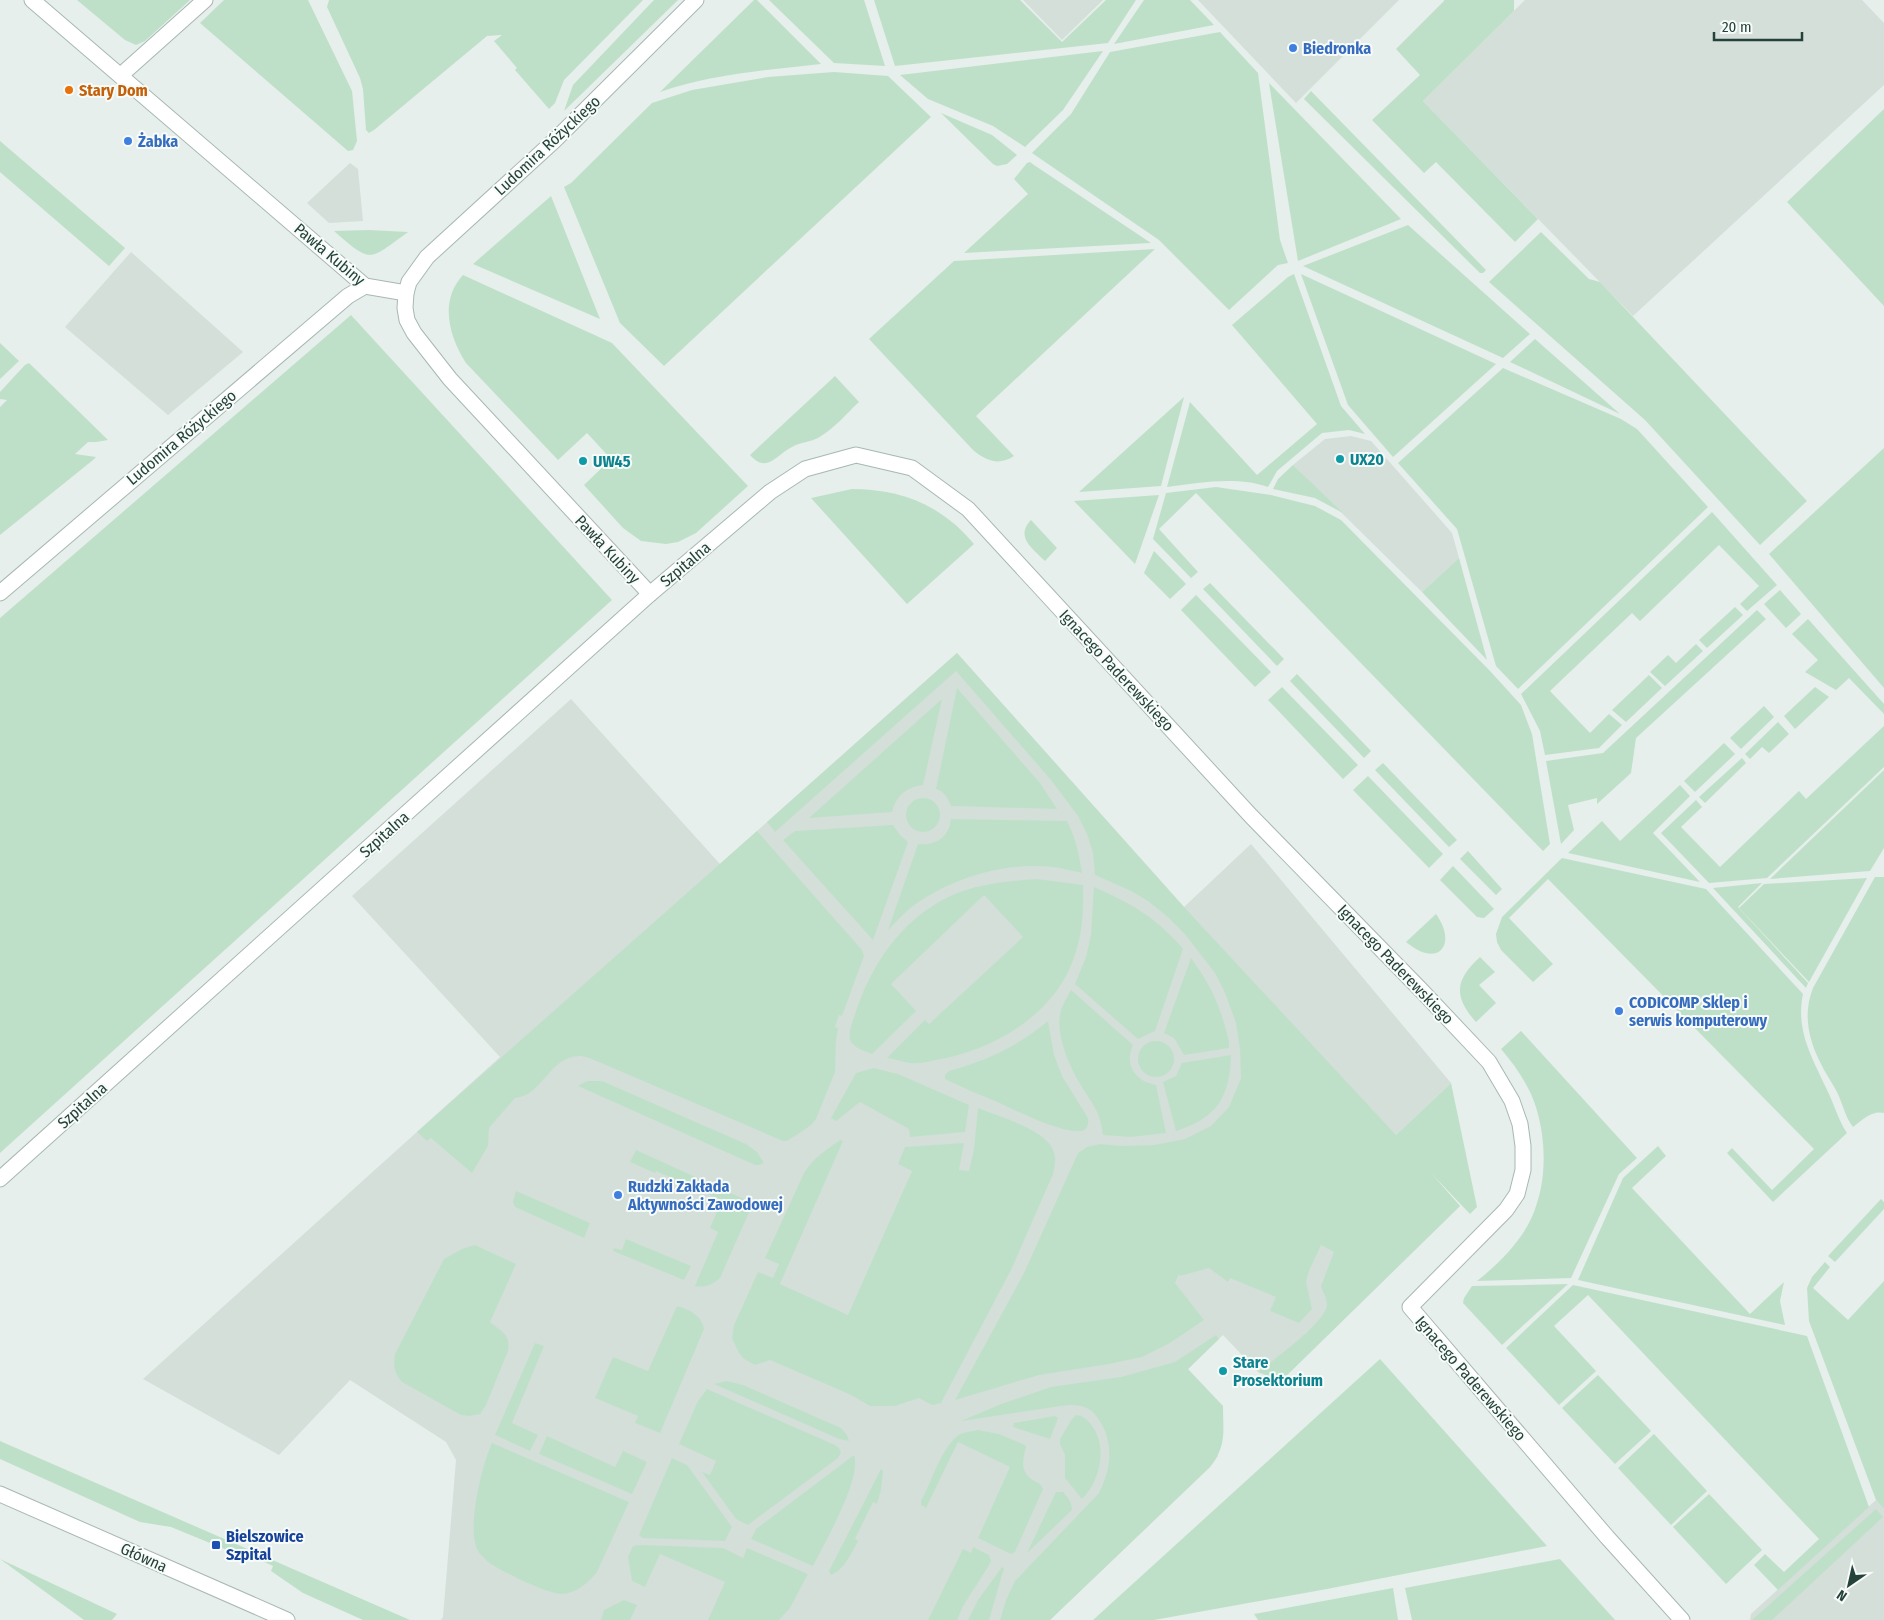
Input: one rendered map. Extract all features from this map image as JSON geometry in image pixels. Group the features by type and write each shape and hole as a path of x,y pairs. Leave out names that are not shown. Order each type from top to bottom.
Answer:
{"street":[{"name":"Pawła Kubiny","path":"32,0 365,286 406,294 406,314 414,333 450,379 650,594"},
{"path":"121,75 205,0"},
{"name":"Ludomira Różyckiego","path":"406,294 409,282 427,256 555,140 696,0"},
{"name":"Ludomira Różyckiego","path":"0,592 348,296 365,286"},
{"name":"Ignacego Paderewskiego","path":"770,492 805,469 856,455 912,468 968,509 1251,816 1422,990 1489,1062 1512,1101 1520,1124 1523,1146 1523,1170 1517,1194 1506,1210 1410,1306 1607,1537 1682,1620"},
{"name":"Szpitalna","path":"0,1179 650,594 770,492"},
{"name":"Główna","path":"0,1494 287,1620"}],"shaded area":[{"path":"1023,0 1103,0 1062,40"},
{"path":"1198,0 1399,0 1296,103"},
{"path":"1525,0 1862,0 1884,23 1884,85 1633,316 1423,101"},
{"path":"350,163 358,169 363,221 329,223 307,203"},
{"path":"131,252 243,352 168,415 65,327"},
{"path":"1351,436 1371,441 1452,533 1459,558 1422,592 1293,465 1325,439"},
{"path":"957,653 1184,907 1251,844 1451,1083 1396,1135 1460,1206 1281,1381 1258,1372 1223,1335 1188,1369 1218,1456 1210,1467 1050,1620 441,1620 443,1617 456,1460 446,1442 350,1380 279,1455 143,1379 500,1057 352,896 571,699 720,864"},
{"path":"1876,1500 1884,1509 1884,1620 1750,1620 1751,1614"}],"green space":[{"path":"77,0 190,0 145,41 136,45 125,40"},
{"path":"224,0 308,0 352,91 357,141 353,150 348,151 200,23"},
{"path":"329,0 643,0 564,80 555,103 549,109 515,70 517,68 494,41 502,35 487,36 369,133 366,130 363,89 360,78 327,7"},
{"path":"654,0 678,0 564,111 573,85"},
{"path":"754,0 757,0 821,64 720,77 660,92"},
{"path":"769,0 864,0 885,66 834,63"},
{"path":"874,0 1020,0 1062,42 1106,0 1136,0 1108,43 895,66"},
{"path":"1144,0 1190,0 1214,25 1114,44"},
{"path":"1444,0 1514,0 1514,11 1423,101 1538,219 1515,242 1436,162 1424,173 1372,120 1420,75 1396,49"},
{"path":"1220,32 1258,73 1280,240 1288,263 1278,265 1229,310 1159,240 1032,153 1071,114 1110,52"},
{"path":"1103,51 1063,110 1025,147 993,126 928,99 900,75"},
{"path":"834,72 888,76 931,117 664,366 620,323 564,187 571,183 652,103 692,90 768,77"},
{"path":"1269,83 1401,219 1298,261"},
{"path":"1311,91 1486,270 1483,273 1480,273 1304,99"},
{"path":"1884,109 1884,306 1787,202"},
{"path":"941,113 992,135 1017,155 1007,164 997,166 993,164"},
{"path":"0,141 125,248 109,266 0,172"},
{"path":"1030,162 1151,243 964,253 1028,194 1014,179"},
{"path":"551,196 600,319 473,264"},
{"path":"1408,225 1530,334 1503,358 1303,266"},
{"path":"334,231 408,232 385,249 370,255 356,249"},
{"path":"1541,232 1589,279 1600,282 1807,501 1760,545 1645,420 1489,282"},
{"path":"1155,249 976,416 1014,456 1003,461 993,461 973,450 869,339 954,261"},
{"path":"1294,274 1341,406 1365,434 1349,430 1322,433 1277,471 1268,487 1231,481 1167,487 1190,402 1257,475 1317,424 1232,325"},
{"path":"1301,274 1496,364 1393,457 1348,405"},
{"path":"463,275 612,343 748,486 696,533 678,542 666,544 641,541 623,528 584,485 611,459 587,433 558,460 466,363 455,342 449,319 451,296"},
{"path":"351,315 612,600 0,1153 0,618"},
{"path":"1535,339 1620,414 1510,362"},
{"path":"0,343 19,361 0,379"},
{"path":"29,363 108,440 88,442 75,454 96,457 0,535 0,407 7,400 0,399 0,392"},
{"path":"1503,368 1621,419 1637,429 1708,507 1518,689 1496,666 1457,529 1398,463"},
{"path":"835,376 859,402 835,426 818,438 795,445 767,463 761,463 750,455"},
{"path":"1184,397 1161,486 1079,492"},
{"path":"1884,448 1884,688 1769,554"},
{"path":"1293,465 1343,513 1315,498 1273,489 1278,479"},
{"path":"1216,487 1271,495 1315,506 1341,520 1491,672 1521,705 1532,734 1550,844 1543,851 1196,493 1159,529 1198,572 1191,578 1153,539 1166,493"},
{"path":"852,489 890,493 915,500 937,511 952,522 974,544 907,604 811,498"},
{"path":"1159,495 1135,564 1074,501"},
{"path":"1712,512 1777,585 1747,611 1740,604 1759,586 1719,545 1640,621 1632,613 1550,691 1590,733 1609,714 1622,725 1599,748 1545,755 1540,731 1521,694"},
{"path":"1031,520 1057,548 1045,561 1031,547 1025,537 1026,526"},
{"path":"1154,551 1186,584 1170,599 1144,573"},
{"path":"1459,558 1487,660 1422,592"},
{"path":"1210,583 1284,659 1277,666 1203,589"},
{"path":"1780,590 1801,614 1786,628 1764,604"},
{"path":"1196,595 1271,672 1255,687 1181,610"},
{"path":"1735,607 1743,615 1707,648 1699,640"},
{"path":"1757,610 1766,619 1636,738 1631,773 1597,804 1597,798 1568,805 1574,830 1561,844 1546,761 1603,753"},
{"path":"1808,619 1884,704 1884,714 1849,678 1836,690 1805,672 1818,660 1792,634"},
{"path":"1696,644 1703,651 1665,686 1650,672 1668,655 1676,663"},
{"path":"957,653 1184,907 1396,1135 1451,1083 1477,1207 1470,1214 1431,1173 1460,1206 1281,1381 1258,1372 1309,1331 1324,1313 1327,1303 1321,1286 1334,1252 1321,1245 1306,1282 1312,1309 1299,1323 1270,1311 1276,1297 1230,1278 1228,1282 1209,1268 1180,1276 1179,1274 1175,1283 1204,1320 1170,1343 1142,1357 1039,1375 955,1400 1024,1273 1078,1153 1087,1147 1100,1144 1121,1146 1154,1145 1185,1139 1211,1126 1229,1107 1241,1078 1240,1050 1236,1023 1215,973 1184,933 1169,918 1148,901 1131,891 1095,875 1093,853 1087,834 1078,816 1051,780 956,671 775,832 767,822"},
{"path":"1297,674 1371,751 1364,758 1290,681"},
{"path":"1649,675 1662,688 1626,722 1612,710"},
{"path":"1282,687 1358,765 1343,779 1268,700"},
{"path":"1815,687 1829,697 1795,729 1784,716"},
{"path":"957,688 1040,783 1057,809 951,806 945,795 936,789"},
{"path":"942,699 923,785 903,793 896,801 892,812 809,818"},
{"path":"1764,706 1774,717 1741,749 1730,738"},
{"path":"1778,722 1789,734 1769,753 1762,747 1750,759 1745,754"},
{"path":"1884,726 1884,767 1767,878 1709,883 1661,833 1696,800 1702,807 1681,827 1720,867 1799,791 1806,799"},
{"path":"1724,743 1735,754 1695,792 1684,781"},
{"path":"1742,758 1746,763 1705,803 1699,797"},
{"path":"1383,763 1457,840 1449,847 1375,770"},
{"path":"1884,770 1884,848 1870,871 1770,879"},
{"path":"1368,776 1443,854 1429,868 1353,790"},
{"path":"1680,785 1690,796 1653,833 1700,882 1568,853 1602,821 1620,841"},
{"path":"923,798 935,803 940,815 935,827 923,832 911,827 906,815 911,803"},
{"path":"951,819 1067,821 1075,840 1082,873 1056,867 1034,866 1016,867 979,874 944,887 928,896 910,909 888,930 918,844 936,842 940,839 948,831"},
{"path":"893,825 908,842 873,940 783,840 795,831"},
{"path":"757,831 862,950 864,956 842,1016 839,1015 835,1027 838,1028 835,1072 816,1119 811,1125 787,1141 783,1141 599,1062 580,1056 561,1062 533,1091 525,1096 515,1098 489,1128 488,1146 472,1173 431,1138 427,1141 417,1132"},
{"path":"1468,851 1502,889 1496,895 1460,859"},
{"path":"1562,858 1706,889 1803,994 1802,1021 1807,1046 1847,1133 1773,1202 1727,1153 1732,1148 1772,1190 1814,1149 1548,879 1509,918 1553,964 1533,982 1501,950 1496,934 1502,917"},
{"path":"1453,866 1494,909 1484,918 1477,917 1440,880"},
{"path":"1875,877 1884,877 1884,1113 1871,1114 1853,1127 1812,1044 1808,1025 1808,1007 1813,988"},
{"path":"1867,878 1809,982 1739,908 1764,884"},
{"path":"1037,879 1083,885 1083,906 1080,938 1070,968 1060,986 1047,1003 1032,1017 1015,1030 996,1040 956,1056 916,1063 907,1063 887,1058 925,1020 929,1024 1023,937 984,895 891,984 916,1011 872,1054 852,1043 850,1040 851,1027 870,978 889,946 915,919 948,897 969,889 1003,882"},
{"path":"1762,883 1738,907 1808,983 1806,988 1713,888"},
{"path":"1094,887 1143,912 1163,928 1183,949 1155,1031 1138,1039 1075,984 1086,957 1091,935"},
{"path":"1436,914 1445,935 1445,944 1441,950 1435,953 1427,953 1417,950 1406,942"},
{"path":"1480,957 1495,972 1479,985 1496,1003 1476,1022 1463,1004 1460,988 1466,973"},
{"path":"1191,958 1205,978 1215,998 1226,1030 1229,1048 1184,1055 1174,1038 1164,1033"},
{"path":"1071,990 1133,1045 1130,1059 1133,1071 1142,1080 1156,1085 1166,1133 1131,1137 1103,1135 1097,1112 1071,1067 1064,1050 1059,1023 1063,1005"},
{"path":"1048,1021 1054,1055 1062,1076 1088,1118 1086,1129 1079,1131 1070,1130 1048,1124 945,1079 945,1075 949,1071 977,1062 1014,1045"},
{"path":"1521,1031 1637,1158 1619,1174 1571,1278 1477,1281 1505,1256 1521,1236 1533,1215 1543,1177 1542,1134 1536,1107 1521,1076 1501,1049"},
{"path":"1156,1041 1163,1042 1169,1046 1173,1052 1173,1066 1169,1072 1163,1076 1156,1077 1149,1076 1143,1072 1139,1066 1138,1059 1139,1052 1143,1046 1149,1042"},
{"path":"1231,1055 1228,1083 1218,1104 1202,1120 1176,1131 1163,1082 1176,1076 1182,1063"},
{"path":"874,1068 898,1074 969,1105 965,1132 910,1137 909,1129 860,1102 836,1121 831,1118 856,1073"},
{"path":"587,1081 602,1081 746,1144 757,1152 764,1163 755,1165 578,1086"},
{"path":"978,1108 1019,1124 1039,1135 1052,1148 1055,1155 1055,1164 1053,1174 1012,1268 941,1403 932,1405 919,1398 895,1406 870,1406 849,1394 770,1360 755,1365 744,1359 732,1338 734,1325 758,1272 773,1278 779,1264 765,1258 804,1173 811,1163 840,1140 843,1141 780,1284 848,1315 912,1171 898,1164 905,1147 964,1143 959,1170 969,1171 974,1149"},
{"path":"1658,1146 1666,1156 1632,1188 1750,1314 1784,1282 1780,1301 1785,1325 1578,1280 1623,1178"},
{"path":"636,1150 746,1200 750,1210 720,1278 714,1282 705,1286 695,1286 718,1232 710,1228 722,1200 656,1171 655,1173 630,1162"},
{"path":"516,1191 590,1223 584,1238 515,1207 513,1202"},
{"path":"1881,1199 1884,1202 1884,1209 1835,1262 1828,1256"},
{"path":"626,1239 691,1266 684,1280 613,1251 614,1248 622,1250"},
{"path":"475,1245 516,1264 490,1322 507,1337 508,1351 486,1405 480,1414 469,1416 461,1415 402,1382 397,1375 394,1362 395,1354 444,1259 462,1249"},
{"path":"1825,1262 1830,1267 1813,1288 1848,1320 1884,1281 1884,1509 1876,1500 1809,1321 1807,1288 1812,1277"},
{"path":"1568,1284 1502,1345 1463,1303 1472,1286"},
{"path":"1573,1285 1807,1336 1869,1507 1778,1590 1754,1565 1765,1554 1784,1572 1819,1539 1588,1295 1554,1326 1596,1371 1559,1405 1506,1348"},
{"path":"677,1306 697,1316 704,1329 660,1433 635,1423 638,1416 595,1398 613,1357 648,1371"},
{"path":"1216,1335 1219,1339 1188,1369 1223,1406 1222,1445 1210,1467 1050,1620 1000,1620 1006,1600 1015,1581 1099,1493 1108,1468 1108,1442 1096,1415 1089,1409 1080,1406 1068,1405 961,1421 1001,1404 1051,1387 1121,1377 1175,1362"},
{"path":"535,1343 544,1346 512,1423 538,1435 530,1451 495,1435"},
{"path":"1380,1359 1547,1546 1327,1589 1154,1620 1093,1620"},
{"path":"1598,1375 1651,1431 1615,1464 1562,1408"},
{"path":"727,1381 743,1385 841,1428 849,1441 839,1439 714,1384"},
{"path":"707,1389 835,1445 841,1453 838,1458 748,1525 736,1519 702,1472 710,1475 716,1461 679,1444 698,1401"},
{"path":"1076,1415 1086,1419 1092,1426 1100,1443 1101,1453 1097,1474 1088,1492 1082,1499 1065,1478 1065,1455 1060,1444 1060,1439"},
{"path":"1055,1416 1058,1418 1050,1439 1013,1427 1014,1423"},
{"path":"978,1430 999,1434 1025,1445 1024,1469 1029,1477 1040,1484 1043,1489 1015,1552 1011,1554 978,1538 1010,1467 958,1442 926,1508 921,1505 921,1501 936,1468 949,1444 960,1434"},
{"path":"1654,1434 1707,1491 1671,1525 1618,1468"},
{"path":"547,1436 615,1467 623,1451 647,1462 632,1494 539,1454"},
{"path":"0,1441 410,1620 363,1620 303,1593 271,1571 273,1566 250,1555 249,1559 171,1527 140,1522 0,1459"},
{"path":"492,1443 629,1502 597,1572 586,1584 577,1590 562,1594 537,1587 489,1563 478,1551 474,1528 477,1497 484,1466"},
{"path":"854,1455 853,1479 848,1494 813,1566 751,1539 756,1529"},
{"path":"672,1458 687,1465 732,1527 725,1541 643,1538 639,1535"},
{"path":"881,1469 883,1471 881,1490 877,1504 873,1502 855,1539 858,1541 847,1560 836,1573 831,1575 829,1571"},
{"path":"1056,1492 1063,1492 1070,1502 1072,1510 1027,1553"},
{"path":"1709,1494 1762,1550 1726,1584 1673,1527"},
{"path":"1876,1509 1883,1517 1772,1620 1752,1620"},
{"path":"633,1546 723,1548 743,1558 747,1548 808,1574 790,1608 779,1620 708,1620 725,1582 660,1554 645,1587 632,1581 628,1557"},
{"path":"973,1547 989,1555 991,1561 963,1606 957,1620 928,1620 963,1549 971,1553"},
{"path":"0,1559 117,1614 112,1620 84,1620"},
{"path":"1560,1559 1615,1620 1412,1620 1405,1588"},
{"path":"1002,1567 1004,1568 989,1620 968,1620 978,1600"},
{"path":"1393,1588 1398,1620 1258,1620 1254,1614"},
{"path":"624,1600 637,1605 630,1620 601,1620 604,1610"}],"place":[{"name":"Biedronka","path":"1293,48"},
{"name":"Stary Dom","path":"69,90"},
{"name":"Żabka","path":"128,141"},
{"name":"UX20","path":"1340,459"},
{"name":"UW45","path":"583,461"},
{"name":"CODICOMP Sklep i serwis komputerowy","path":"1619,1011"},
{"name":"Rudzki Zakłada Aktywności Zawodowej","path":"618,1195"},
{"name":"Stare Prosektorium","path":"1223,1371"},
{"name":"Bielszowice Szpital","path":"216,1545"}]}
